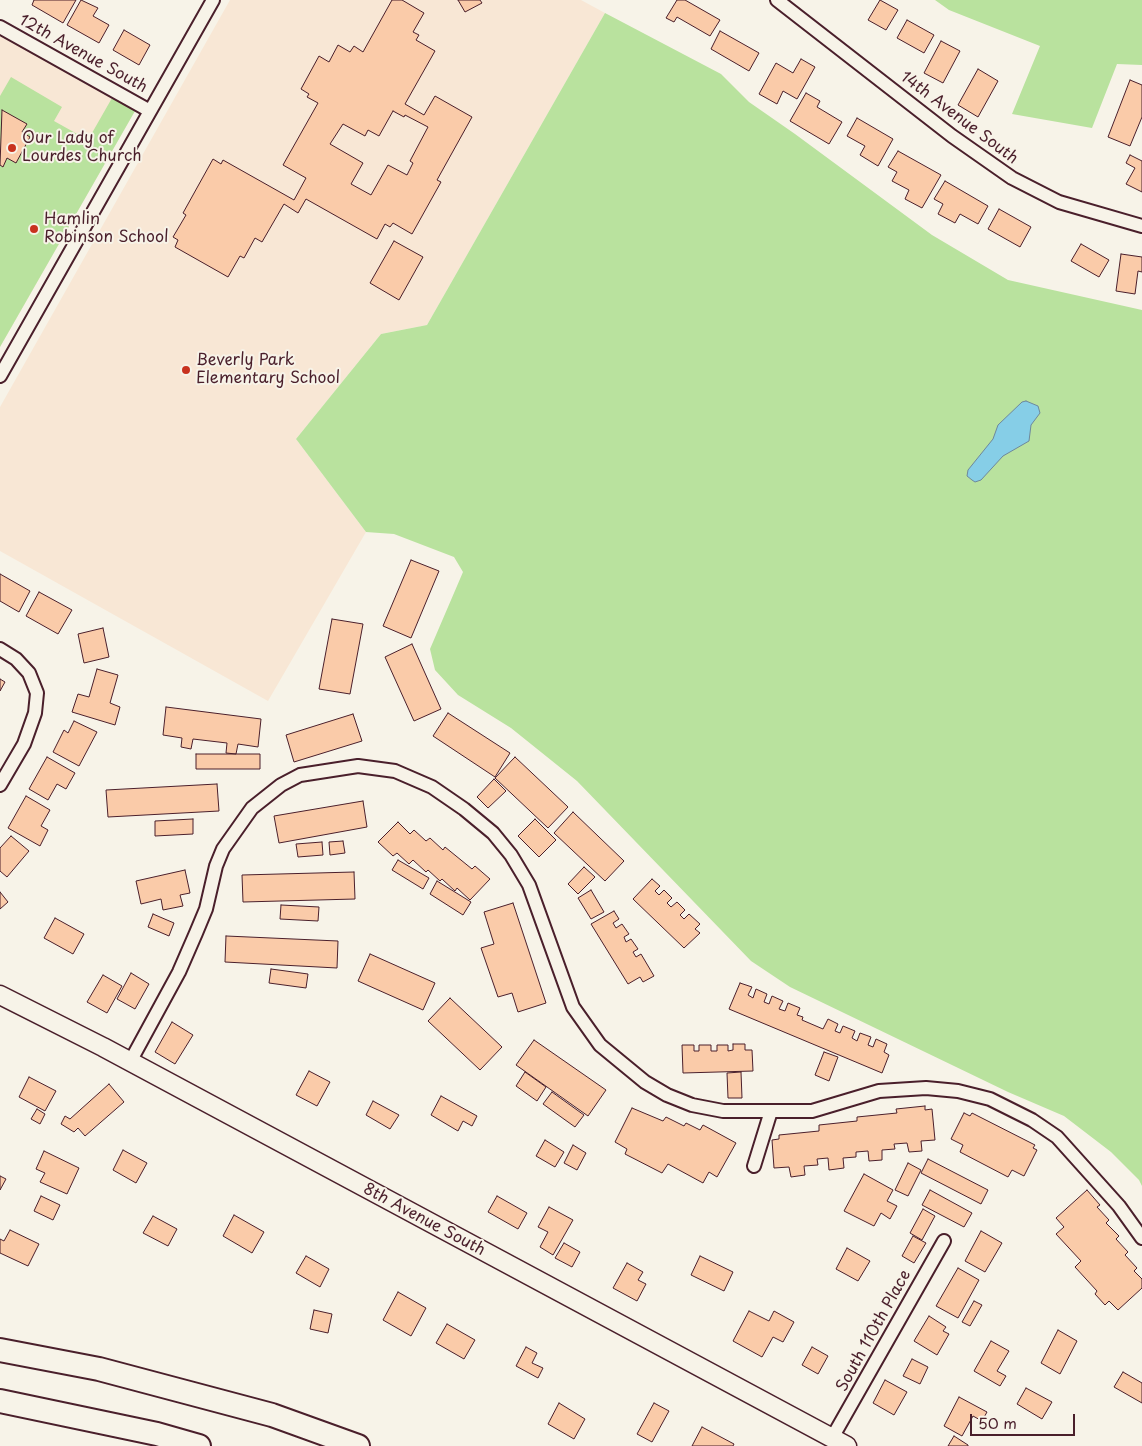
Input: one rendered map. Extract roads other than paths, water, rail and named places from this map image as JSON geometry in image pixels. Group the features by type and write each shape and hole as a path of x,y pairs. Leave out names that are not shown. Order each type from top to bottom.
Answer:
{"highway":[{"path":"0,1350 100,1369 272,1415 358,1446"},
{"path":"207,1399 328,1446"},
{"path":"0,1401 157,1434 199,1446"}],"street":[{"path":"0,376 213,0"},
{"name":"14th Avenue South","path":"777,0 952,136 1012,178 1059,202 1142,226"},
{"name":"12th Avenue South","path":"0,26 150,111"},
{"path":"0,649 16,659 29,673 37,693 35,713 24,744 0,785"},
{"path":"130,1062 179,972 196,934 206,909 216,866 223,849 247,815 281,785 300,775 358,766 395,771 432,788 464,809 492,833 511,855 529,885 573,1008 600,1045 659,1091 692,1105 723,1111 812,1111 878,1091 926,1088 958,1091 990,1099 1032,1120 1056,1137 1119,1206 1142,1238"},
{"name":"8th Avenue South","path":"0,995 130,1062 840,1442"},
{"path":"754,1166 771,1111"},
{"name":"South 110th Place","path":"840,1442 944,1241"}],"water":[{"path":"1026,401 1038,406 1040,413 1031,425 1029,441 1003,456 981,480 975,482 967,476 968,470 993,439 998,425 1022,402"}],"place":[{"name":"Our Lady of Lourdes Church","path":"12,148"},
{"name":"Hamlin Robinson School","path":"34,229"},
{"name":"Beverly Park Elementary School","path":"186,370"}]}
